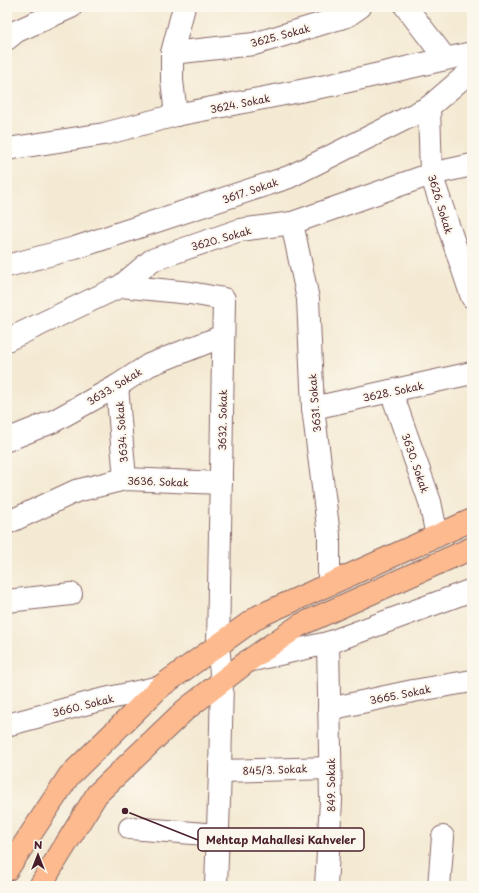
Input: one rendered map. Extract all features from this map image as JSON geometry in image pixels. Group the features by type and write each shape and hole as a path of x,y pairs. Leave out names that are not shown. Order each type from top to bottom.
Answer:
{"main road":[{"path":"7,870 69,776 160,687 259,616 472,520"},
{"path":"40,886 97,794 185,710 248,661 300,625 472,548"}],"street":[{"path":"7,39 17,31 71,7"},
{"path":"176,115 172,80 172,53 184,7"},
{"name":"3625. Sokak","path":"172,53 254,44 347,16 360,7"},
{"path":"406,7 445,58"},
{"name":"3624. Sokak","path":"7,150 104,134 176,115 331,85 472,53"},
{"name":"3617. Sokak","path":"7,266 75,248 288,177 428,107 472,70"},
{"name":"3626. Sokak","path":"428,107 430,174 472,297"},
{"name":"3620. Sokak","path":"7,340 121,286 152,260 240,230 292,222 430,174 472,165"},
{"name":"3631. Sokak","path":"292,222 308,298 313,408 329,535 329,584"},
{"name":"3632. Sokak","path":"121,286 224,299 218,646 222,682 216,886"},
{"name":"3633. Sokak","path":"7,440 54,421 117,386 149,365 224,336"},
{"name":"3628. Sokak","path":"313,408 472,373"},
{"name":"3634. Sokak","path":"117,386 125,479"},
{"name":"3630. Sokak","path":"391,391 430,502 436,536"},
{"name":"3636. Sokak","path":"7,523 76,491 125,479 220,483"},
{"path":"248,661 328,643 472,590"},
{"path":"7,601 71,594"},
{"path":"328,643 329,709"},
{"name":"3665. Sokak","path":"329,709 472,681"},
{"name":"3660. Sokak","path":"7,725 96,701 160,687"},
{"name":"849. Sokak","path":"326,886 331,801 329,709"},
{"name":"845/3. Sokak","path":"220,771 330,768"},
{"path":"130,828 218,835"},
{"path":"439,886 443,837"}],"place":[{"name":"Mehtap Mahallesi Kahveler","path":"125,811"}]}
